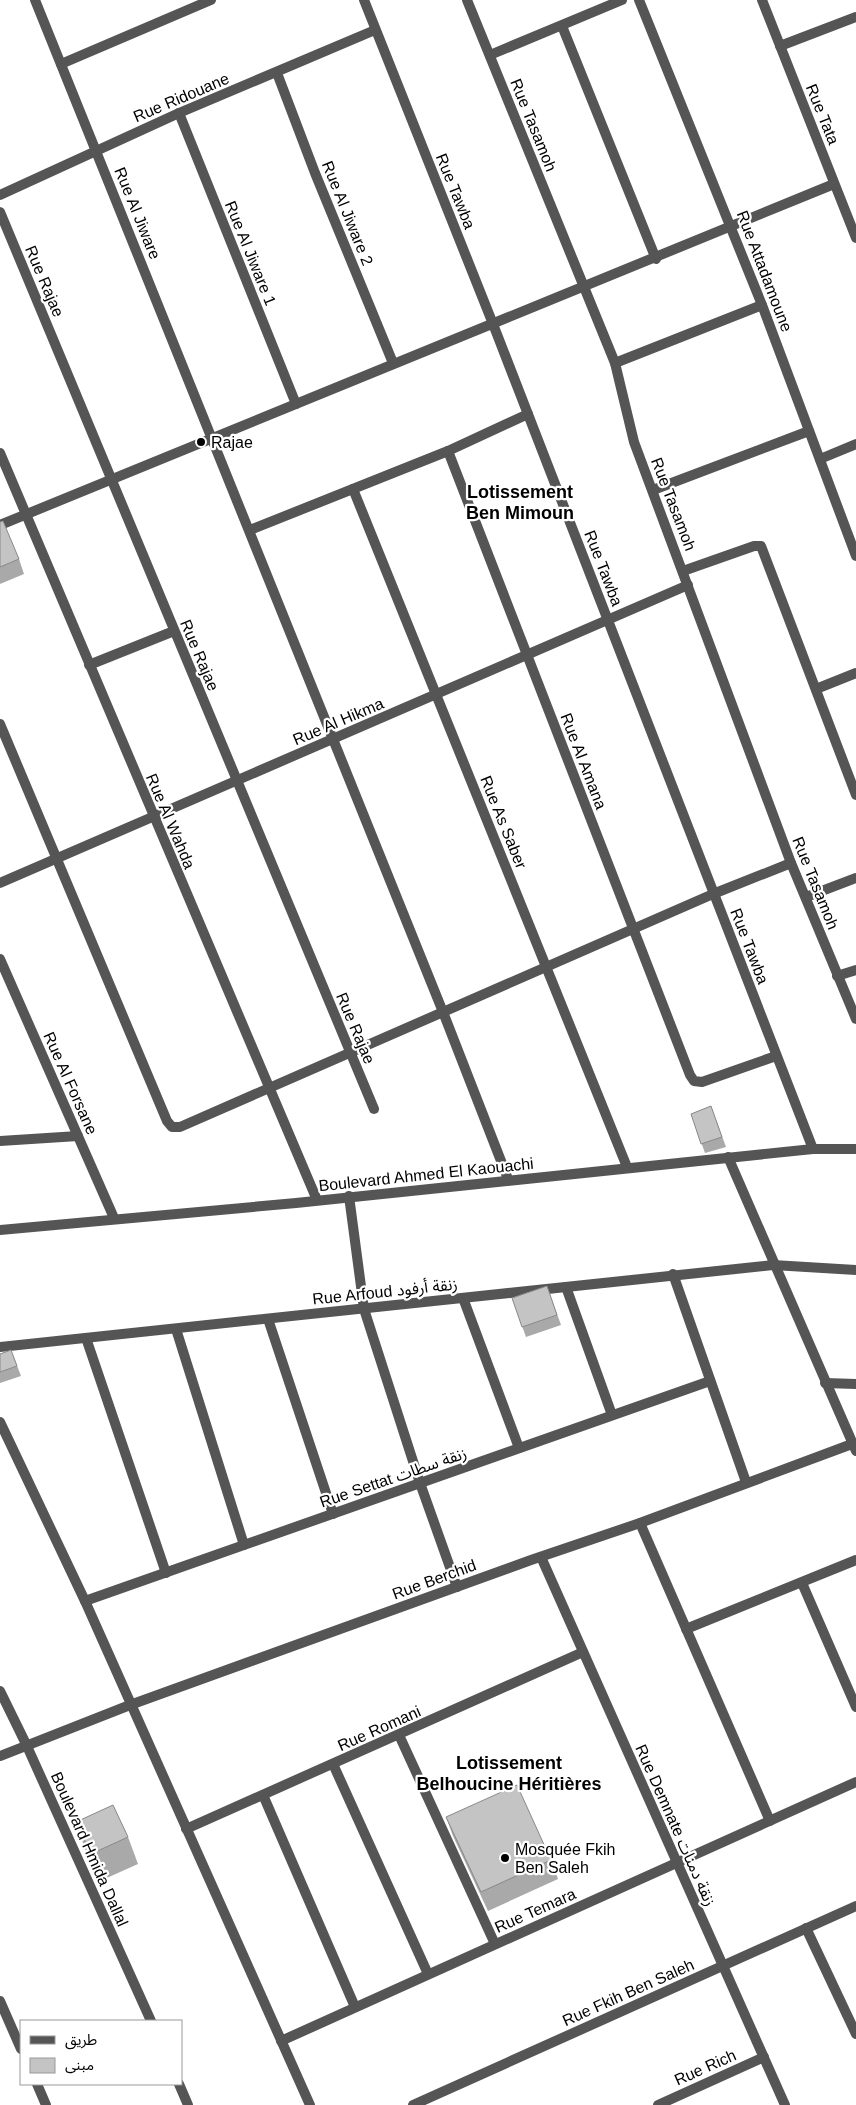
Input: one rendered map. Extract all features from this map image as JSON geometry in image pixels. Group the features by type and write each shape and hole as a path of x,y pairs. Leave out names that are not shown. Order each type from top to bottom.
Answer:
{"street":[{"name":"Rue Al Jiware","path":"35,0 250,530 508,1179"},
{"path":"61,64 211,0"},
{"name":"Rue Tawba","path":"364,0 493,324 813,1149"},
{"name":"Rue Tasamoh","path":"467,0 615,363 634,442 791,863 856,1019"},
{"path":"490,55 622,0"},
{"name":"Rue Attadamoune","path":"640,0 762,305 856,556"},
{"name":"Rue Tata","path":"762,0 856,238"},
{"path":"780,46 856,17"},
{"path":"562,26 656,259"},
{"name":"Rue Ridouane","path":"0,195 179,113 375,30"},
{"name":"Rue Al Jiware 2","path":"277,73 315,173 393,363"},
{"name":"Rue Al Jiware 1","path":"179,113 296,404"},
{"path":"0,525 393,363 656,259 834,184"},
{"name":"Rue Rajae","path":"0,212 374,1109"},
{"path":"615,363 762,305"},
{"path":"250,530 448,451 528,414"},
{"path":"653,490 809,431"},
{"path":"820,459 856,444"},
{"name":"Rue Al Amana","path":"448,451 694,1081 702,1082 776,1056"},
{"name":"Rue Al Wahda","path":"0,453 316,1200"},
{"name":"Rue As Saber","path":"352,489 627,1167"},
{"path":"683,571 754,546 761,546 856,795"},
{"name":"Rue Al Hikma","path":"0,883 688,585"},
{"path":"89,665 174,631"},
{"path":"816,689 856,673"},
{"path":"0,724 58,858 163,1112 172,1127 180,1127 633,928 791,863"},
{"path":"806,897 856,878"},
{"name":"Rue Al Forsane","path":"0,959 3,973 114,1218"},
{"path":"837,976 856,970"},
{"path":"0,1141 78,1136"},
{"name":"Boulevard Ahmed El Kaouachi","path":"0,1230 316,1200 728,1157 813,1149 856,1149"},
{"path":"728,1157 773,1265 854,1447"},
{"path":"348,1196 364,1309 420,1483 457,1587"},
{"name":"Rue Arfoud زنقة أرفود","path":"0,1347 673,1274 773,1265 856,1270"},
{"path":"673,1274 746,1482"},
{"path":"566,1287 612,1415"},
{"path":"463,1298 519,1448"},
{"path":"268,1319 333,1514"},
{"path":"176,1329 244,1545"},
{"path":"86,1338 166,1573"},
{"name":"Rue Settat زنقة سطات","path":"85,1601 710,1381"},
{"path":"826,1383 856,1384"},
{"path":"0,1422 85,1601 310,2105"},
{"name":"Rue Berchid","path":"0,1756 26,1744 130,1705 640,1523 746,1482 854,1447"},
{"path":"640,1523 770,1821"},
{"name":"Rue Demnate زنقة دمنات","path":"541,1557 784,2105"},
{"path":"686,1629 856,1560"},
{"path":"802,1582 856,1707"},
{"name":"Rue Romani","path":"186,1829 583,1652"},
{"name":"Boulevard Hmida Dallal","path":"0,1691 26,1744 151,2020"},
{"path":"399,1735 495,1944"},
{"path":"333,1764 428,1974"},
{"name":"Rue Temara","path":"281,2041 856,1782"},
{"path":"263,1796 355,2007"},
{"name":"Rue Fkih Ben Saleh","path":"413,2105 856,1906"},
{"path":"806,1928 856,2032"},
{"path":"0,2000 20,2047"},
{"name":"Rue Rich","path":"658,2105 670,2103 764,2057"},
{"path":"37,2085 46,2105"},
{"path":"179,2085 188,2105"}],"building":[{"path":"3,521 19,559 0,567 0,522"},
{"path":"711,1106 722,1137 701,1144 691,1114"},
{"path":"547,1286 557,1315 522,1327 512,1298"},
{"path":"11,1350 17,1366 0,1372 0,1354"},
{"name":"Mosquée Fkih Ben Saleh","path":"517,1785 551,1860 481,1892 446,1817"},
{"path":"113,1805 128,1837 91,1854 76,1822"}],"place":[{"name":"Rajae","path":"201,442"},
{"name":"Mosquée Fkih Ben Saleh","path":"505,1858"}],"district":[{"name":"Lotissement Ben Mimoun","path":"520,502"},
{"name":"Lotissement Belhoucine Héritières","path":"509,1774"}]}
